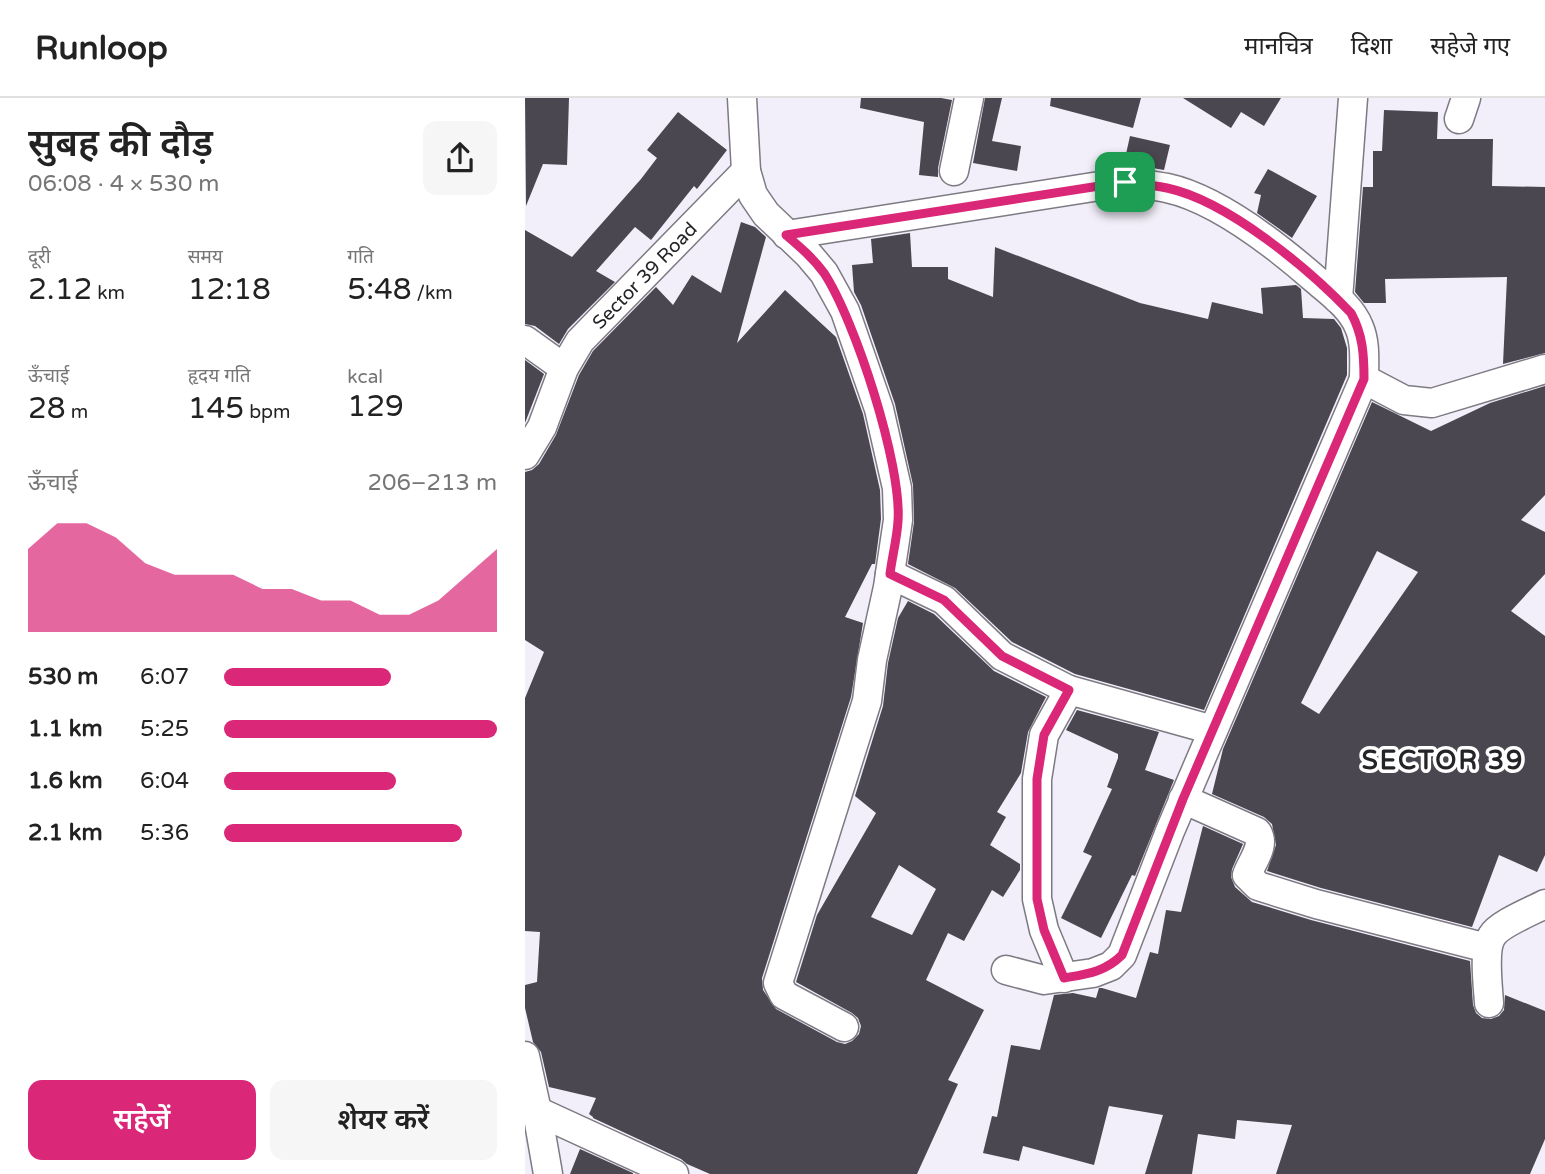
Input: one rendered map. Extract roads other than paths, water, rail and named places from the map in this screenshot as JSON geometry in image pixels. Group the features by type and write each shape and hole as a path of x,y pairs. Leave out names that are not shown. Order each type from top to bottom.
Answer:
{"street":[{"path":"742,98 746,171 753,195 766,214 808,254 824,274 845,311 879,408 897,488 898,520 867,701 778,983 784,995 844,1027"},
{"path":"954,171 969,98"},
{"path":"1338,299 1353,98"},
{"name":"Sector 39 Road","path":"525,455 542,427 565,368 580,341 746,171"},
{"path":"786,235 1125,182 1169,188 1210,205 1270,240 1338,299 1359,327 1364,351 1364,379 1183,799 1122,955 1111,966 1093,973 1064,978 1044,980 1006,970"},
{"path":"525,340 565,368"},
{"path":"1364,379 1404,400 1432,403 1545,369"},
{"path":"890,574 944,600 1002,656 1069,690 1213,730"},
{"path":"1064,978 1044,930 1037,899 1037,779 1044,735 1069,690"},
{"path":"1183,799 1257,832 1261,844 1247,875 1258,886 1316,904 1487,948"},
{"path":"1489,1003 1487,948 1491,937 1497,930 1545,904"},
{"path":"525,1056 548,1174"},
{"path":"537,1111 674,1174"}],"district":[{"name":"SECTOR 39","path":"1443,760"}]}
